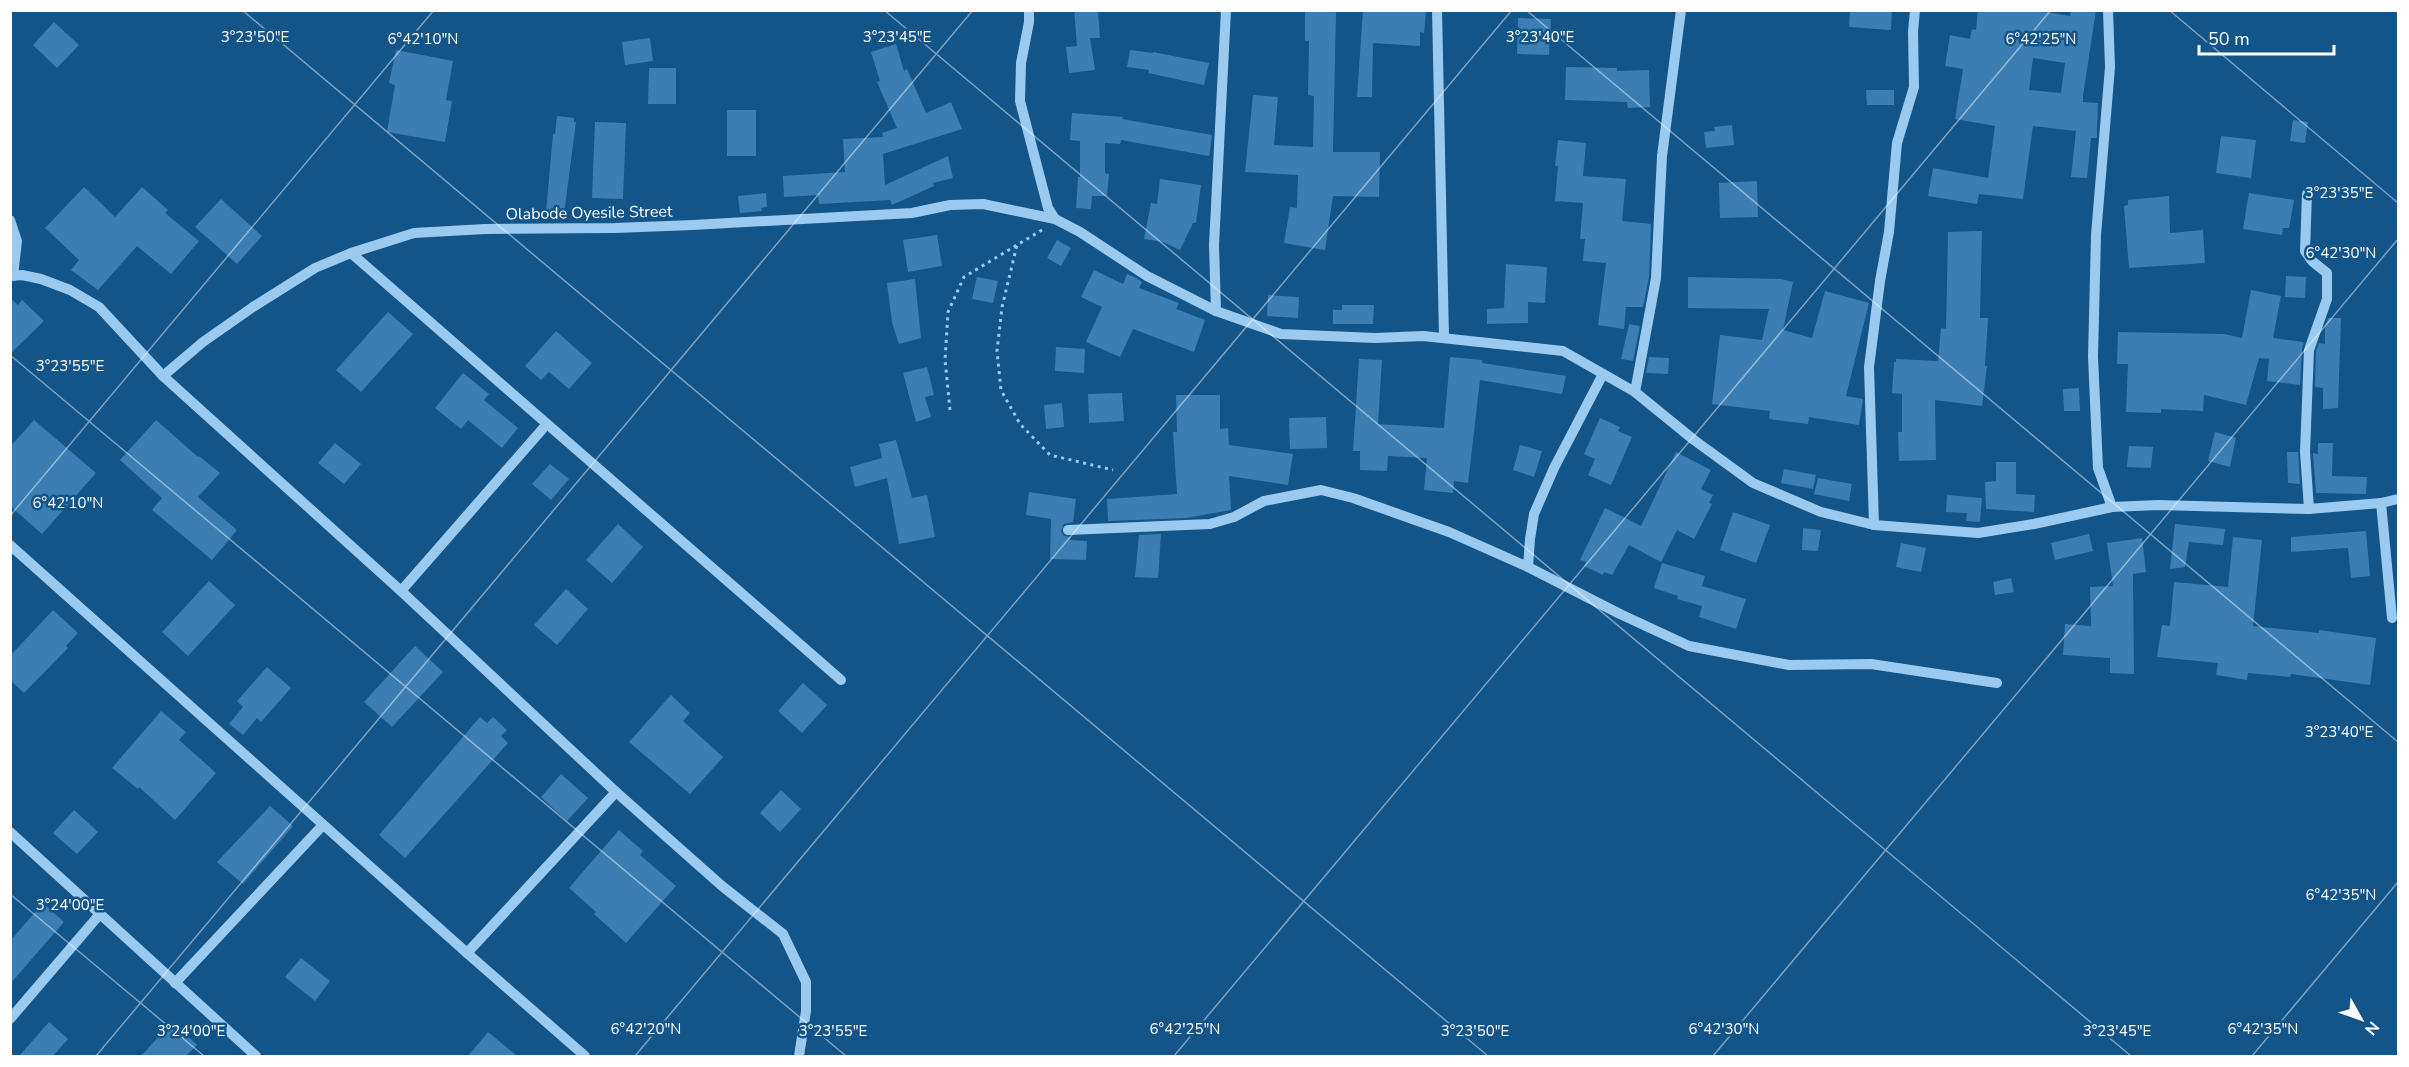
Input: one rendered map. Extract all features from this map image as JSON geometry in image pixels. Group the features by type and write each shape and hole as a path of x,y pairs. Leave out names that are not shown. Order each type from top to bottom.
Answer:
{"street":[{"path":"1029,10 1021,63 1020,101 1048,208 1055,219"},
{"path":"1216,311 1214,245 1226,10"},
{"path":"1437,10 1444,338"},
{"path":"1635,392 1656,278 1662,156 1682,10"},
{"path":"1874,525 1869,367 1889,232 1897,143 1914,87 1913,32 1916,10"},
{"path":"2108,10 2110,67 2096,235 2092,357 2098,468 2112,507"},
{"path":"2307,194 2305,251 2312,261 2327,273 2327,299 2309,350 2305,452 2309,509"},
{"name":"Olabode Oyesile Street","path":"163,376 202,342 315,268 351,253 414,233 485,229 615,228 717,224 912,213 950,205 983,204 1055,219 1080,232 1147,276 1216,311 1281,334 1444,338 1563,351 1635,392 1694,440 1753,483 1821,512 1874,525 1978,532 2034,524 2112,507 2158,505 2309,509 2381,503 2398,499"},
{"path":"10,220 17,241 12,276 22,275 41,279 70,290 99,307 163,376 401,591 616,792 722,886 783,934 806,982 806,1011 799,1056"},
{"path":"351,253 841,680"},
{"path":"1528,567 1534,514 1554,468 1603,374"},
{"path":"401,591 546,425"},
{"path":"1068,530 1210,524 1234,517 1264,501 1321,490 1353,498 1449,532 1528,567 1689,646 1789,665 1871,664 1997,683"},
{"path":"2381,503 2392,618"},
{"path":"10,545 585,1056"},
{"path":"467,953 616,792"},
{"path":"175,983 323,825"},
{"path":"10,832 256,1056"},
{"path":"10,1019 100,914"}],"path":[{"path":"950,410 945,360 948,312 964,277 1043,230 1052,230"},
{"path":"1017,245 1001,318 997,351 1001,390 1020,424 1050,455 1113,470"}],"building":[{"path":"1074,10 1098,10 1100,38 1090,38 1095,70 1069,73 1066,47 1077,46"},
{"path":"1305,10 1336,10 1333,152 1380,152 1379,197 1333,196 1325,250 1284,243 1290,207 1297,208 1298,175 1245,172 1253,95 1278,97 1274,145 1313,147 1314,96 1308,95 1309,41 1305,41"},
{"path":"1363,10 1426,11 1424,33 1420,32 1420,46 1373,43 1372,97 1357,97"},
{"path":"1850,10 1892,10 1891,30 1849,27"},
{"path":"1978,10 2034,10 2070,16 2071,10 2096,10 2083,96 2083,102 2098,103 2097,138 2091,138 2087,178 2071,177 2076,131 2033,126 2023,199 1979,194 1977,204 1928,196 1933,168 1988,178 1995,126 1955,119 1963,69 1945,66 1950,35 1970,39 1972,29 1976,30","holes":["2033,58 2065,63 2061,93 2029,90"]},
{"path":"1518,18 1551,19 1549,55 1517,54"},
{"path":"54,22 79,45 57,68 33,45"},
{"path":"650,38 653,61 625,65 622,42"},
{"path":"896,44 904,71 907,69 926,113 951,102 962,129 883,154 885,185 948,156 953,178 933,183 934,186 892,205 890,200 819,204 818,195 784,197 783,176 845,172 843,139 883,137 882,133 897,128 877,82 880,81 871,52"},
{"path":"396,50 453,61 446,100 452,101 445,142 387,132 395,85 389,83"},
{"path":"1130,50 1209,63 1204,85 1148,73 1149,70 1127,67"},
{"path":"1566,67 1617,68 1617,71 1649,70 1650,107 1628,108 1627,102 1565,100"},
{"path":"649,68 676,68 676,104 648,104"},
{"path":"1866,90 1894,90 1894,105 1867,105"},
{"path":"727,110 756,110 756,156 727,156"},
{"path":"1072,113 1123,117 1122,119 1212,135 1209,156 1121,140 1120,144 1105,143 1105,173 1109,174 1107,196 1092,196 1091,209 1076,208 1078,177 1080,177 1080,141 1070,140"},
{"path":"557,116 574,118 576,122 564,214 546,212 553,134 555,134"},
{"path":"2293,120 2308,122 2305,143 2290,141"},
{"path":"595,122 626,123 623,199 592,198"},
{"path":"1732,125 1734,145 1706,148 1704,132 1715,131 1714,127"},
{"path":"2221,136 2256,140 2251,178 2216,173"},
{"path":"1558,140 1586,143 1583,176 1626,179 1622,221 1651,224 1649,277 1643,307 1626,307 1624,329 1598,325 1606,263 1583,261 1585,239 1580,239 1583,203 1555,201"},
{"path":"1160,179 1201,185 1196,223 1193,223 1180,250 1163,242 1144,239 1151,203 1157,204"},
{"path":"1757,181 1758,217 1720,218 1719,183"},
{"path":"84,187 115,217 142,187 168,210 165,213 199,241 171,274 137,246 98,290 71,270 79,260 45,228"},
{"path":"766,193 767,207 761,208 762,211 740,213 738,196"},
{"path":"2249,193 2294,200 2289,228 2283,228 2282,235 2243,229"},
{"path":"2169,196 2170,233 2203,230 2205,263 2129,268 2124,206 2128,205 2128,200"},
{"path":"221,199 262,236 237,264 195,227"},
{"path":"1982,231 1980,318 1988,318 1985,366 1987,366 1982,406 1935,400 1936,460 1899,461 1898,432 1902,432 1902,394 1892,393 1894,362 1896,359 1938,361 1941,328 1946,329 1948,232"},
{"path":"937,235 942,266 908,272 903,240"},
{"path":"1057,240 1071,248 1061,266 1047,258"},
{"path":"1506,264 1547,267 1545,303 1528,302 1528,323 1487,324 1487,309 1504,308"},
{"path":"1094,270 1123,284 1127,274 1142,282 1139,288 1179,303 1176,309 1205,320 1194,352 1133,329 1120,357 1086,342 1102,307 1081,297"},
{"path":"2286,276 2306,277 2305,298 2285,297"},
{"path":"977,277 998,281 993,303 972,299"},
{"path":"1688,277 1781,279 1793,282 1783,330 1812,338 1825,291 1869,303 1846,396 1863,399 1859,425 1809,417 1808,424 1769,419 1770,411 1712,404 1720,335 1762,340 1769,309 1688,308"},
{"path":"915,279 921,338 899,344 892,322 887,283"},
{"path":"2251,290 2281,296 2273,338 2304,342 2300,385 2267,381 2269,359 2259,358 2246,405 2204,395 2203,411 2161,409 2161,413 2126,412 2128,364 2117,364 2118,332 2224,334 2242,338"},
{"path":"1268,295 1299,297 1298,318 1267,316"},
{"path":"10,298 18,305 22,300 44,321 10,354"},
{"path":"1342,305 1374,305 1373,324 1333,324 1333,310 1342,310"},
{"path":"388,312 413,334 361,392 336,370"},
{"path":"2328,318 2341,318 2338,408 2323,409 2323,388 2315,387 2316,351 2319,343 2325,344 2325,327"},
{"path":"1629,324 1640,326 1633,361 1621,359"},
{"path":"556,331 592,363 569,389 549,372 541,380 525,366"},
{"path":"1056,347 1085,349 1084,373 1055,371"},
{"path":"1450,357 1482,360 1482,363 1566,376 1562,394 1480,380 1468,483 1454,481 1453,493 1424,490 1427,458 1388,456 1387,471 1360,470 1360,451 1353,451 1359,359 1382,360 1378,424 1444,428"},
{"path":"1649,357 1669,358 1668,374 1646,373"},
{"path":"927,367 934,395 925,397 931,417 916,422 903,373"},
{"path":"463,373 489,394 484,400 518,428 502,448 468,420 461,429 435,408"},
{"path":"2079,388 2080,411 2064,411 2063,389"},
{"path":"1122,393 1124,421 1089,423 1088,394"},
{"path":"1176,395 1220,395 1220,429 1228,428 1229,445 1293,454 1288,485 1229,476 1231,510 1186,518 1108,521 1107,499 1177,494 1173,432 1177,432"},
{"path":"1062,403 1064,427 1046,429 1044,405"},
{"path":"1326,417 1327,448 1290,449 1289,418"},
{"path":"1600,418 1620,427 1618,431 1632,437 1611,485 1588,475 1595,459 1584,454"},
{"path":"34,420 96,473 42,534 10,506 10,447"},
{"path":"156,420 220,473 198,497 237,530 212,560 152,510 162,498 120,460"},
{"path":"2215,432 2236,438 2230,467 2208,461"},
{"path":"896,440 912,498 927,495 935,537 899,544 887,478 855,487 850,467 882,458 879,444"},
{"path":"335,443 361,464 344,484 318,463"},
{"path":"2318,443 2333,443 2332,476 2367,477 2366,494 2316,493 2313,453 2318,454"},
{"path":"1520,445 1542,451 1534,477 1513,470"},
{"path":"2129,446 2153,447 2151,468 2127,467"},
{"path":"1676,452 1711,470 1701,489 1713,495 1709,503 1712,504 1694,539 1677,530 1661,562 1629,545 1612,575 1604,572 1603,575 1584,566 1586,562 1580,560 1605,508 1641,526"},
{"path":"2287,452 2298,452 2300,484 2288,483"},
{"path":"1996,462 2016,462 2016,494 2035,495 2034,512 1986,509 1985,482 1996,481"},
{"path":"550,464 569,479 551,500 532,484"},
{"path":"1784,469 1816,475 1813,489 1781,483"},
{"path":"1818,478 1852,484 1849,501 1814,494"},
{"path":"1029,492 1076,499 1073,522 1064,524 1061,531 1064,536 1071,537 1070,540 1087,541 1086,560 1050,559 1051,519 1026,515"},
{"path":"1947,495 1982,498 1980,522 1966,521 1967,513 1946,512"},
{"path":"1733,512 1770,525 1756,563 1720,550"},
{"path":"618,524 643,547 612,583 586,560"},
{"path":"2175,524 2225,529 2223,545 2189,542 2185,567 2170,569"},
{"path":"1803,528 1821,530 1818,551 1802,550"},
{"path":"2366,531 2370,576 2351,578 2348,548 2291,552 2291,537"},
{"path":"1161,534 1158,578 1135,577 1139,535"},
{"path":"2089,534 2093,551 2055,560 2051,543"},
{"path":"2233,537 2262,540 2253,626 2319,633 2319,630 2376,638 2370,685 2291,674 2290,677 2248,673 2247,680 2216,675 2218,663 2157,657 2162,625 2170,626 2174,582 2228,587"},
{"path":"2142,538 2146,572 2133,574 2134,674 2110,673 2110,658 2063,655 2065,624 2091,626 2090,587 2113,586 2107,543"},
{"path":"1901,543 1926,548 1921,572 1896,567"},
{"path":"1662,563 1705,576 1702,586 1746,599 1736,629 1699,617 1702,606 1677,599 1678,596 1654,588"},
{"path":"2011,578 2014,592 1995,595 1993,582"},
{"path":"209,581 235,605 188,656 162,632"},
{"path":"566,589 588,609 557,645 534,625"},
{"path":"53,610 78,633 66,646 68,648 24,693 10,680 10,656"},
{"path":"415,646 443,672 392,727 364,702"},
{"path":"267,667 291,688 261,722 257,718 243,735 229,724 243,707 237,701"},
{"path":"803,683 827,705 802,733 778,711"},
{"path":"671,695 690,713 683,721 723,757 690,794 629,742"},
{"path":"161,711 186,732 179,740 216,773 175,820 139,787 138,789 112,768"},
{"path":"480,717 487,723 493,717 507,730 501,736 508,743 405,858 379,835"},
{"path":"561,774 588,798 567,821 541,797"},
{"path":"781,790 801,809 780,832 760,813"},
{"path":"270,806 293,826 243,884 217,862"},
{"path":"74,810 98,832 77,854 53,833"},
{"path":"619,830 643,851 640,855 676,886 626,943 569,888"},
{"path":"43,903 64,922 10,984 10,941"},
{"path":"301,958 330,981 315,1001 285,977"},
{"path":"49,1022 68,1039 53,1056 19,1056"},
{"path":"172,1022 197,1045 186,1056 141,1056"},
{"path":"488,1032 517,1056 468,1056"}]}
